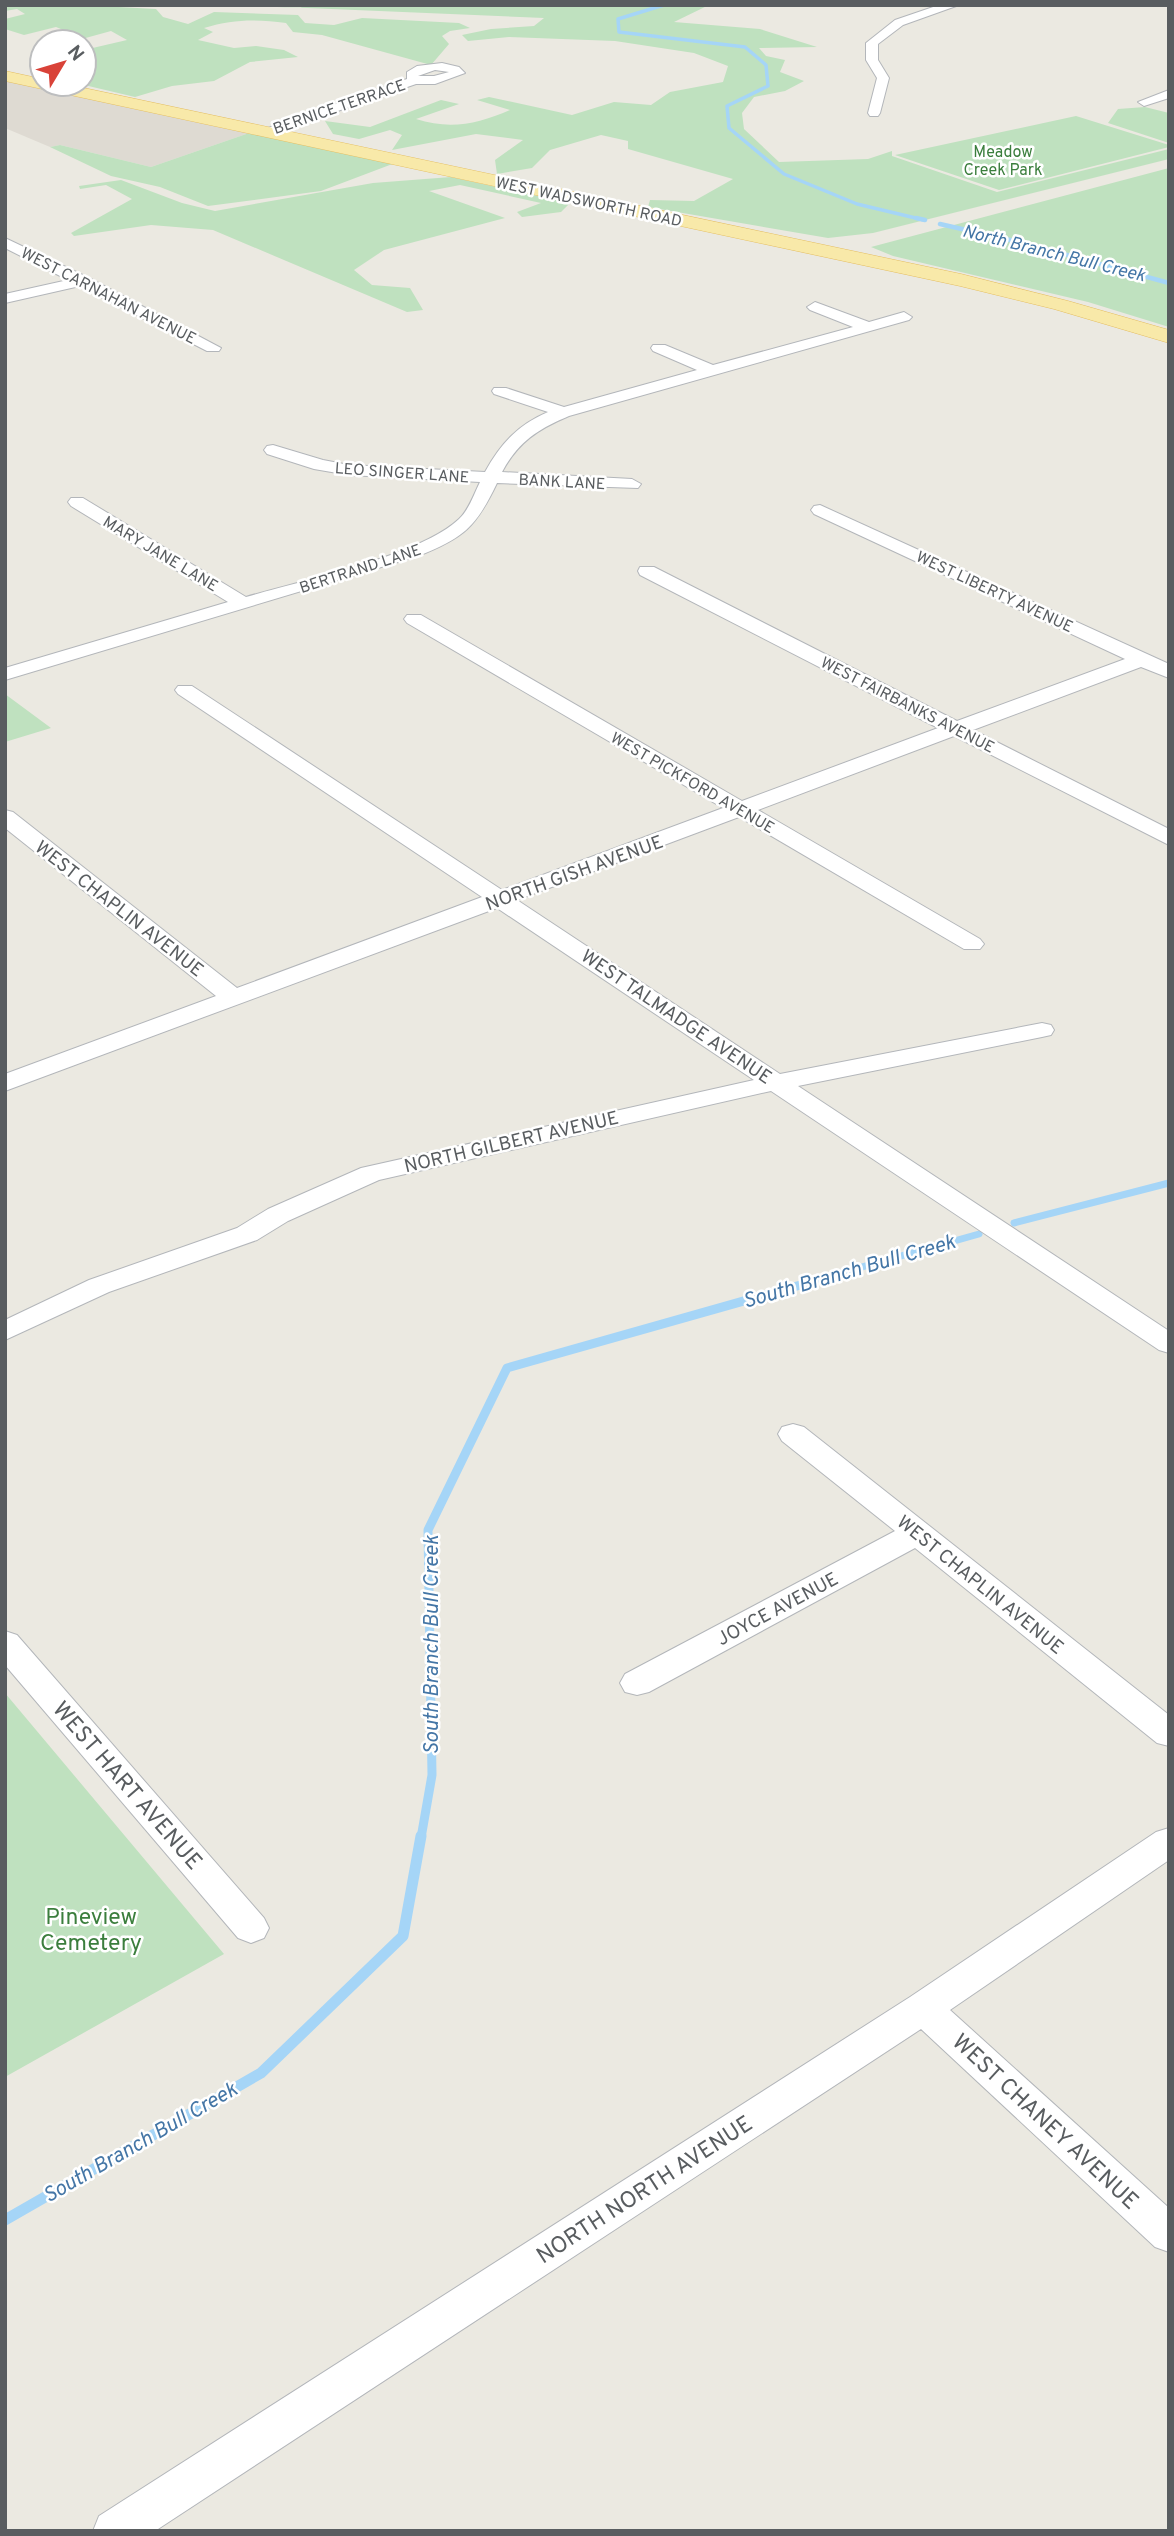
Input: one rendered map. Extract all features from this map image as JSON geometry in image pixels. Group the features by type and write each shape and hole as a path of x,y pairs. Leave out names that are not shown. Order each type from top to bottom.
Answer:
{"main road":[{"name":"WEST WADSWORTH ROAD","path":"5,76 961,280 1061,305 1169,337"}],"street":[{"path":"874,113 883,78 872,60 872,43 888,28 902,20 954,5"},
{"name":"BERNICE TERRACE","path":"263,132 415,80"},
{"path":"1144,102 1169,94"},
{"name":"WEST CARNAHAN AVENUE","path":"5,242 213,348"},
{"path":"5,299 84,281"},
{"path":"815,307 868,327"},
{"name":"BERTRAND LANE","path":"10,668 244,604 392,560 431,545 467,521 499,458 525,430 563,412 904,317"},
{"path":"659,348 711,370"},
{"path":"500,391 563,412"},
{"name":"LEO SINGER LANE","path":"273,450 320,465 349,470 491,478"},
{"name":"BANK LANE","path":"491,478 632,484"},
{"name":"MARY JANE LANE","path":"77,502 244,604"},
{"name":"WEST LIBERTY AVENUE","path":"820,510 1169,672"},
{"name":"WEST FAIRBANKS AVENUE","path":"647,571 1169,838"},
{"name":"WEST PICKFORD AVENUE","path":"414,619 972,944"},
{"name":"NORTH GISH AVENUE","path":"5,1083 1143,659"},
{"name":"WEST TALMADGE AVENUE","path":"185,690 502,898 1169,1344"},
{"name":"WEST CHAPLIN AVENUE","path":"5,817 234,998"},
{"name":"NORTH GILBERT AVENUE","path":"5,1331 99,1286 247,1234 278,1215 370,1174 777,1082 1042,1030"},
{"name":"WEST CHAPLIN AVENUE","path":"793,1434 1169,1734"},
{"name":"JOYCE AVENUE","path":"637,1683 917,1533"},
{"name":"WEST HART AVENUE","path":"5,1643 251,1927"},
{"name":"NORTH NORTH AVENUE","path":"115,2531 923,2008 1169,1842"},
{"name":"WEST CHANEY AVENUE","path":"923,2008 1169,2234"}],"shaded area":[{"path":"5,80 28,85 28,98 90,98 252,132 151,167 60,145 50,147 5,128"}],"green space":[{"path":"5,5 81,6 156,9 163,17 188,24 214,12 298,15 305,23 334,25 362,18 459,23 470,28 450,31 442,36 449,44 431,65 322,35 293,32 286,23 255,20 225,23 204,28 213,32 198,40 234,48 256,46 284,50 298,57 250,62 214,81 172,86 135,97 98,88 98,47 127,40 111,31 98,35 98,28 28,28 28,34 24,35 5,29 5,19 25,14 17,9 5,11"},
{"path":"302,5 709,5 674,22 760,29 817,47 759,48 766,56 785,60 780,72 804,81 785,91 754,97 742,113 744,129 779,162 868,159 892,151 892,156 997,192 1169,149 1169,159 873,233 828,238 648,207 650,200 694,201 733,179 628,149 628,141 601,135 550,150 532,168 497,174 495,160 523,140 476,134 392,150 402,135 390,130 359,139 333,134 325,121 370,127 441,100 459,104 416,119 441,124 464,124 510,110 477,100 489,97 572,115 614,102 651,105 670,92 723,82 728,66 694,53 615,41 509,37 468,41 462,35 491,29 534,26 544,18 301,8"},
{"path":"1145,107 1169,113 1169,143 1108,123 1118,109"},
{"name":"Meadow Creek Park","path":"1076,116 1169,147 999,190 895,155"},
{"path":"252,132 395,163 321,191 208,206 160,187 111,176 50,147 60,145 151,167"},
{"path":"1169,168 1169,327 1088,302 893,256 871,247"},
{"path":"451,177 570,203 561,212 522,217 517,212 541,203 460,185 429,191 505,218 384,250 354,270 372,285 410,288 423,310 407,312 213,230 151,225 74,236 71,233 132,199 106,185 80,189 79,186 121,180 182,203 215,211 373,183"},
{"path":"5,694 51,728 5,742"},
{"name":"Pineview Cemetery","path":"5,1693 224,1954 5,2077"}],"waterway":[{"name":"North Branch Bull Creek","path":"664,5 618,19 619,32 745,47 766,65 768,86 727,106 729,128 784,174 857,204 924,220"},
{"name":"North Branch Bull Creek","path":"916,218 925,220"},
{"name":"North Branch Bull Creek","path":"940,224 1023,243 1169,283"},
{"name":"South Branch Bull Creek","path":"1014,1223 1169,1183"},
{"name":"South Branch Bull Creek","path":"805,1283 979,1234"},
{"name":"South Branch Bull Creek","path":"421,1838 432,1775 428,1530 507,1368 811,1282"},
{"name":"South Branch Bull Creek","path":"5,2220 261,2073 403,1936 421,1836"}]}
